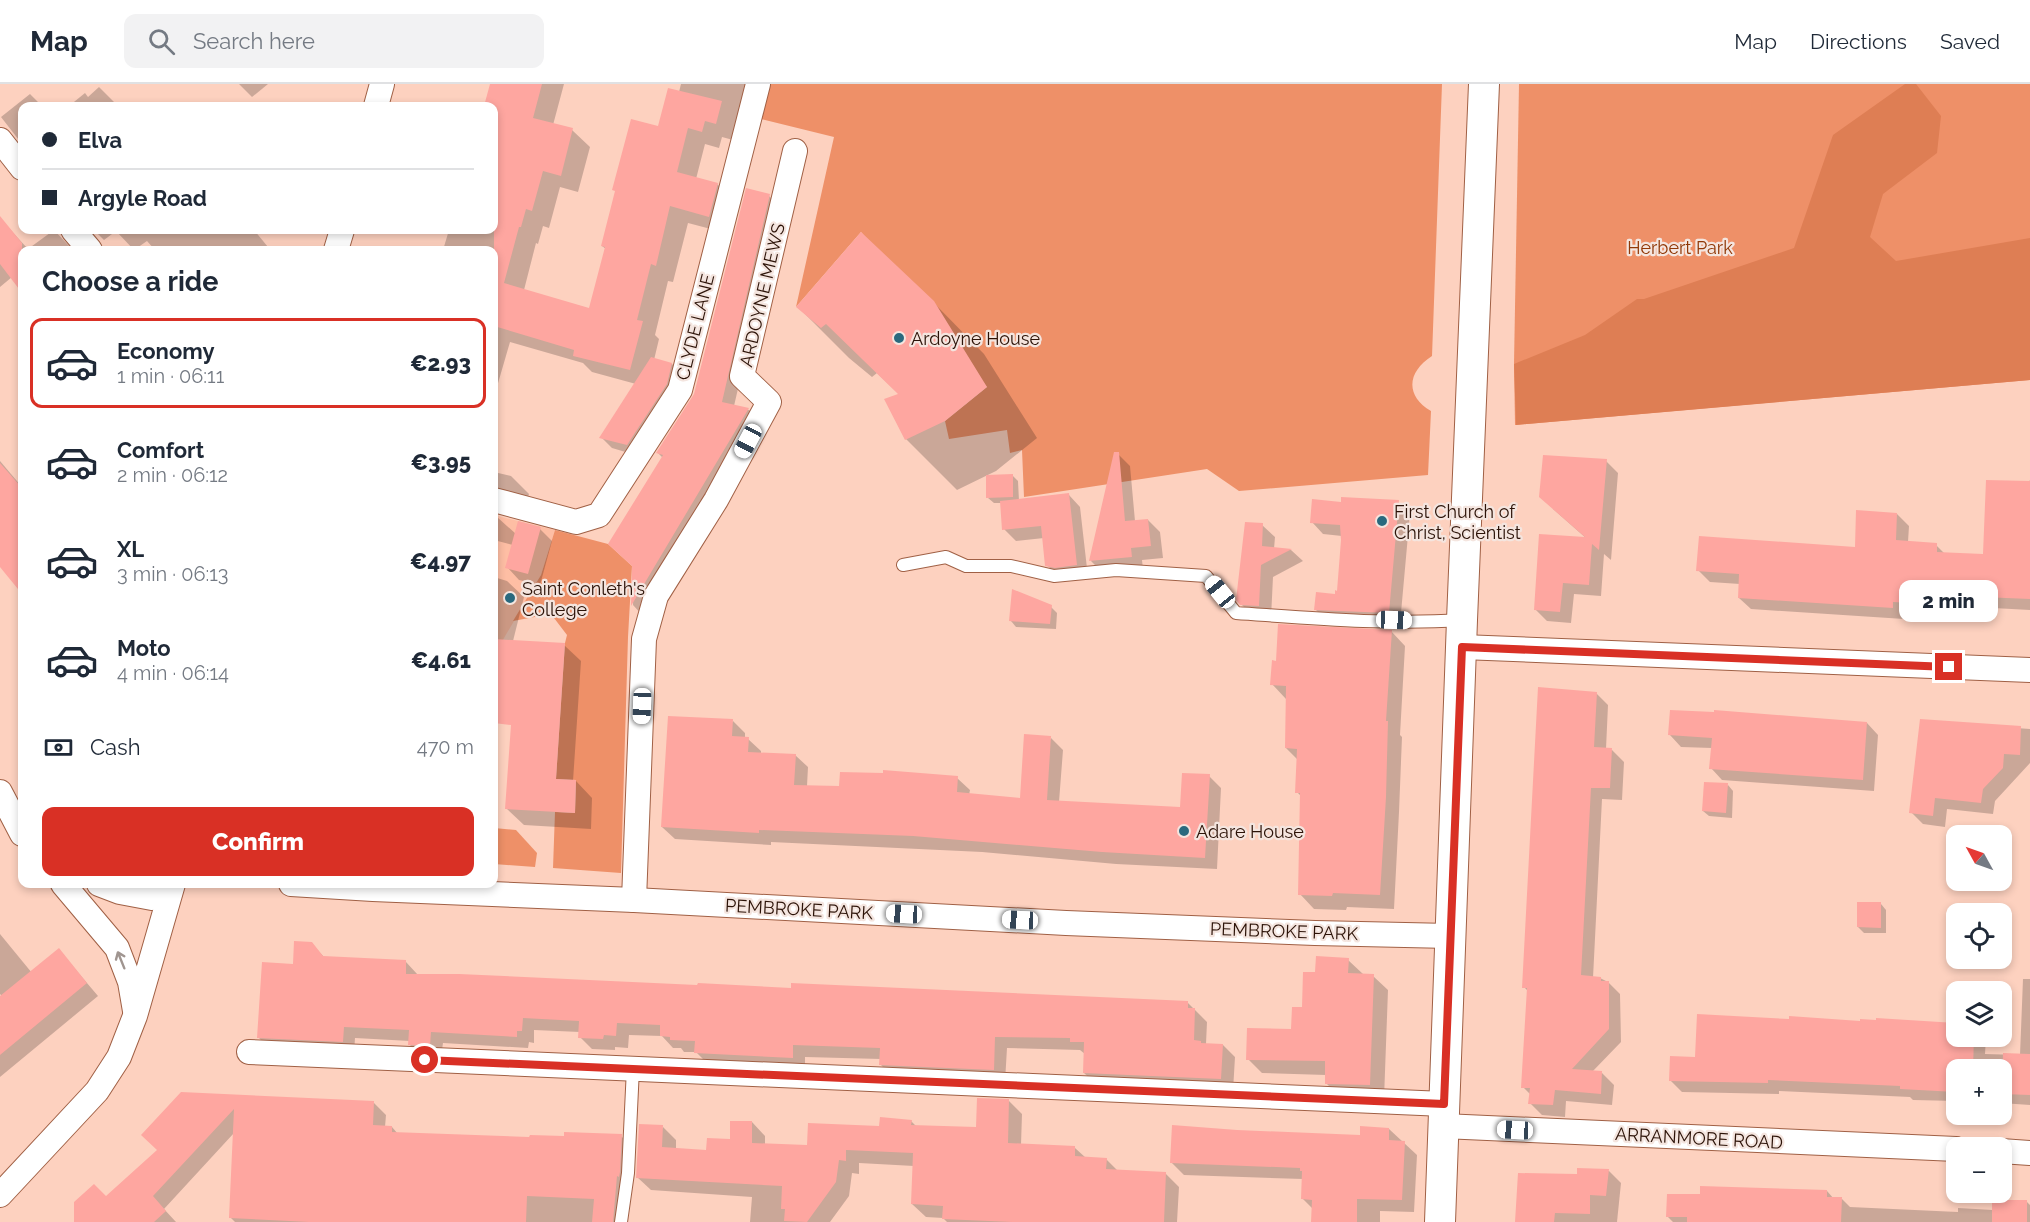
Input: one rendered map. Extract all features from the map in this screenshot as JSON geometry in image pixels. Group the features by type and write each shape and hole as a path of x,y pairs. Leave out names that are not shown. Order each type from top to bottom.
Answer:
{"street":[{"path":"377,102 381,84"},
{"name":"CLYDE LANE","path":"498,501 576,522 599,515 680,390 758,84"},
{"path":"1440,1222 1484,84"},
{"path":"0,140 18,163"},
{"name":"ARDOYNE MEWS","path":"634,900 644,639 656,596 716,500 769,402 742,376 795,152"},
{"path":"76,234 87,246"},
{"path":"1462,633 2030,670"},
{"path":"0,779 18,794"},
{"path":"0,792 18,826"},
{"path":"66,888 117,948 130,982 135,1016"},
{"path":"110,888 152,898 163,888"},
{"path":"0,1195 97,1091 119,1057 135,1016 172,888"},
{"name":"PEMBROKE PARK","path":"354,888 1066,923 1450,936"},
{"name":"ARRANMORE ROAD","path":"249,1052 633,1068 1443,1115 1946,1148"},
{"path":"2012,1152 2030,1153"}],"lane":[{"path":"903,565 946,557 966,566 1011,566 1054,576 1116,570 1206,576 1236,613 1330,619 1436,621 1462,633"},
{"path":"621,1222 628,1173 633,1068"}],"shaded area":[{"path":"1905,84 1916,84 1941,116 1937,153 1883,194 1870,237 1896,261 2030,238 2030,380 1516,425 1514,364 1585,335 1637,299 1644,299 1794,248 1833,135"},
{"name":"Saint Conleth's College","path":"498,516 555,530 541,575 498,648"}],"green space":[{"path":"770,84 1442,84 1432,356 1418,369 1412,384 1417,398 1431,411 1428,475 1239,491 1207,469 1024,497 1022,450 1010,453 1007,430 949,439 945,421 987,387 861,232 796,307 834,137 761,119"},
{"name":"Herbert Park","path":"1519,84 2030,84 2030,380 1515,425"},
{"path":"555,530 608,544 632,566 621,873 553,868 555,812 575,813 576,780 556,779 567,635 551,614 513,621 541,575"},
{"path":"498,828 516,830 537,853 535,867 498,864"}],"building":[{"path":"490,84 542,84 533,118 573,128 561,176 543,171 532,211 526,209 504,283 589,308 605,247 601,246 615,191 612,190 631,119 658,126 668,88 722,101 716,124 705,121 702,132 688,128 677,172 718,183 709,217 670,206 656,266 651,264 637,320 643,321 630,370 573,356 574,350 498,327 498,246 494,246 494,234 498,234 498,102 485,102"},
{"path":"746,188 770,194 722,402 749,408 631,606 632,566 608,544 663,455 656,453 694,394"},
{"path":"0,216 22,243 22,246 18,246 18,288 0,264"},
{"name":"Ardoyne House","path":"861,232 934,301 987,387 945,421 905,440 884,399 898,394 826,324 821,328 796,307"},
{"path":"651,357 672,363 667,384 627,445 599,438"},
{"path":"1114,452 1119,452 1125,521 1148,519 1151,546 1131,548 1132,557 1089,561"},
{"path":"1543,455 1607,459 1599,550 1592,544 1589,585 1563,583 1560,612 1534,610 1539,534 1585,537 1539,497"},
{"path":"0,463 18,483 18,589 0,567"},
{"path":"1013,474 1013,497 986,498 986,475"},
{"path":"1986,480 2030,481 2030,599 1982,597 1982,600 1964,599 1964,606 1893,602 1893,608 1738,598 1739,574 1696,571 1699,536 1855,547 1856,510 1897,513 1896,540 1937,543 1937,552 1983,554"},
{"path":"1069,493 1077,565 1055,568 1045,566 1041,526 1002,530 1000,501"},
{"path":"1341,497 1399,500 1389,613 1314,610 1316,592 1335,594 1335,590 1337,591 1341,540 1340,525 1310,523 1312,499 1341,502"},
{"path":"518,521 541,527 528,574 505,568"},
{"path":"1245,522 1263,523 1262,546 1292,549 1261,565 1259,606 1240,605 1236,600"},
{"path":"1012,589 1052,605 1050,624 1009,621"},
{"path":"1278,624 1392,630 1386,721 1388,721 1386,797 1380,895 1333,893 1332,896 1298,895 1300,793 1295,793 1297,749 1285,748 1286,686 1270,685 1272,660 1276,661"},
{"path":"498,639 565,643 556,779 576,780 575,813 505,809 511,725 498,723"},
{"path":"1538,687 1597,692 1594,747 1612,748 1610,788 1591,788 1581,975 1601,977 1601,981 1609,981 1609,1029 1572,1069 1602,1071 1601,1094 1555,1090 1553,1105 1528,1104 1530,1088 1521,1088 1527,988 1522,988"},
{"path":"1670,710 1714,712 1714,710 1867,722 1863,780 1709,769 1712,738 1668,735"},
{"path":"668,716 733,719 732,736 749,737 748,752 796,754 794,785 839,786 840,772 883,773 883,770 958,776 957,792 1020,798 1024,734 1051,736 1047,800 1180,807 1182,773 1210,774 1205,858 913,836 759,830 759,833 661,827"},
{"path":"1920,719 2021,726 2020,755 2004,754 2003,768 1983,789 1981,803 1935,798 1933,816 1909,813"},
{"path":"1704,782 1728,783 1726,813 1702,811"},
{"path":"1857,902 1881,902 1881,928 1857,927"},
{"path":"294,941 312,942 323,956 406,960 406,974 459,974 791,988 791,983 1188,1001 1188,1008 1195,1008 1194,1040 1201,1041 1201,1043 1223,1044 1221,1079 1083,1073 1084,1042 1070,1042 1070,1038 995,1037 994,1070 879,1065 880,1048 793,1045 793,1058 694,1053 695,1041 670,1040 670,1037 660,1036 660,1025 617,1023 616,1036 604,1035 603,1039 578,1038 579,1021 523,1018 522,1031 517,1031 517,1037 431,1032 430,1046 408,1045 409,1030 344,1027 343,1042 257,1038 262,962 293,964"},
{"path":"59,948 87,983 0,1055 0,996"},
{"path":"1316,956 1349,958 1348,973 1374,974 1370,1085 1325,1084 1325,1061 1246,1060 1247,1028 1291,1029 1292,1007 1302,1007 1303,972 1315,972"},
{"path":"1697,1014 1789,1019 1789,1016 1860,1021 1860,1019 1876,1020 1876,1018 1946,1022 1946,1047 1974,1047 1973,1059 1946,1059 1946,1091 1900,1089 1900,1086 1768,1080 1768,1083 1669,1081 1670,1056 1695,1057"},
{"path":"2003,1053 2030,1054 2030,1095 2012,1094 2012,1059 2003,1059"},
{"path":"181,1092 374,1101 373,1125 392,1126 392,1132 529,1137 530,1135 564,1136 564,1132 622,1134 620,1172 619,1177 617,1176 613,1222 592,1222 594,1199 527,1196 526,1222 309,1222 229,1218 234,1109 153,1196 166,1211 154,1222 74,1222 74,1202 94,1184 106,1196 157,1150 141,1135"},
{"path":"977,1098 1009,1099 1008,1143 1075,1146 1075,1156 1107,1158 1106,1169 1166,1172 1164,1222 1012,1222 942,1219 943,1206 911,1204 913,1153 846,1150 846,1161 839,1160 836,1182 807,1222 784,1221 785,1209 781,1209 782,1186 636,1178 639,1124 663,1125 662,1147 706,1150 707,1138 730,1139 730,1121 752,1121 752,1143 807,1145 808,1123 879,1126 880,1117 912,1120 911,1125 976,1127"},
{"path":"1172,1125 1360,1135 1360,1126 1389,1128 1389,1140 1405,1141 1402,1200 1357,1199 1357,1222 1311,1222 1312,1200 1301,1199 1302,1171 1300,1168 1170,1163"},
{"path":"1577,1168 1609,1169 1606,1196 1590,1195 1590,1214 1555,1213 1554,1222 1515,1222 1518,1173 1577,1174"},
{"path":"1700,1186 1827,1190 1827,1197 1842,1197 1841,1222 1687,1222 1687,1217 1666,1217 1667,1194 1700,1194"},
{"path":"2027,1200 2027,1222 1992,1222 1992,1203"}],"place":[{"name":"Ardoyne House","path":"899,338"},
{"name":"First Church of Christ, Scientist","path":"1382,521"},
{"name":"Saint Conleth's College","path":"510,598"},
{"name":"Adare House","path":"1184,831"}],"route":[{"path":"425,1060 1444,1104 1462,647 1949,667"}]}
